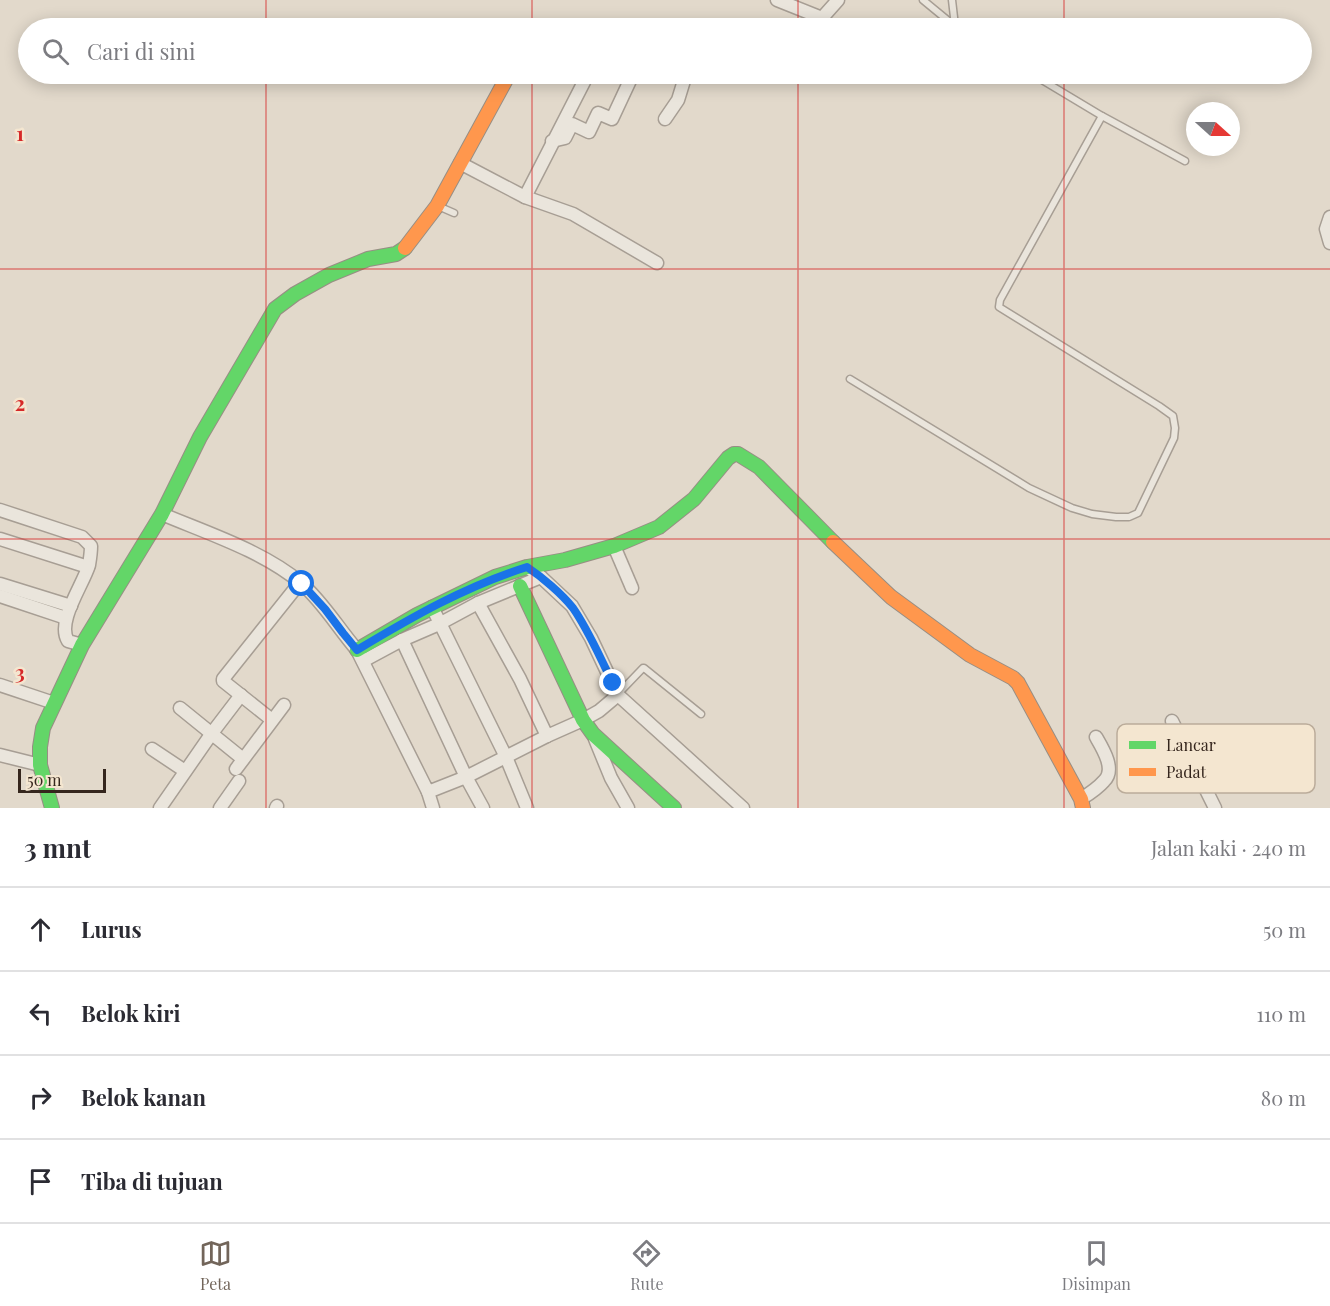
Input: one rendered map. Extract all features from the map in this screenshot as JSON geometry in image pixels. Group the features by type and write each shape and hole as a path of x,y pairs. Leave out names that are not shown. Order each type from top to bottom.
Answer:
{"street":[{"path":"777,0 822,18 838,0"},
{"path":"52,808 40,765 39,747 43,728 54,703 82,645 162,513 200,437 275,309 295,294 329,275 368,259 396,254 405,248 437,206 503,84"},
{"path":"525,196 583,84"},
{"path":"552,141 565,138 572,124 589,132 598,113 612,119 628,84"},
{"path":"665,119 678,100 683,84"},
{"path":"460,162 525,196 573,214 657,263"},
{"path":"1330,217 1326,229 1330,243"},
{"path":"360,656 417,615 495,577 614,546 659,527 694,499 728,458 738,454 759,467 891,597 970,655 1005,673 1018,683 1082,804 1105,781 1109,772 1110,767 1096,737"},
{"path":"0,510 82,537 91,546 88,567 66,618 68,642 82,645"},
{"path":"162,513 249,550 302,584 325,609 360,656 428,792 433,808"},
{"path":"0,539 88,567"},
{"path":"614,546 632,588"},
{"path":"527,567 572,606 591,638 618,694 743,808"},
{"path":"360,656 439,624 478,603 541,577"},
{"path":"0,584 71,606"},
{"path":"520,586 583,720 593,734 664,805"},
{"path":"272,720 223,681 223,677 294,590"},
{"path":"0,596 66,618"},
{"path":"478,603 520,679 547,736"},
{"path":"432,607 506,757 527,808"},
{"path":"402,640 466,777 483,808"},
{"path":"0,685 54,703"},
{"path":"428,792 466,777 583,720 599,711 618,694"},
{"path":"160,808 241,695"},
{"path":"220,808 239,769 284,705"},
{"path":"180,708 212,733 239,769"},
{"path":"593,734 611,778 628,808"},
{"path":"152,749 185,771"},
{"path":"0,754 40,765"},
{"path":"1208,793 1215,808"}],"lane":[{"path":"923,0 944,18"},
{"path":"952,0 955,18"},
{"path":"1049,84 1185,161"},
{"path":"850,379 1029,488 1072,508 1092,514 1129,517 1138,513 1174,438 1173,416 999,307 1000,300 1102,116"},
{"path":"437,206 454,213"},
{"path":"618,694 644,668 701,714"}],"traffic: fast":[{"path":"52,808 40,765 43,728 82,645 162,514 200,437 275,309 295,294 329,275 368,259 396,254 405,248"},
{"path":"357,650 417,615 495,577 614,546 659,527 694,499 728,458 734,454 738,454 759,467 833,542"},
{"path":"520,586 583,720 593,734 674,808"}],"traffic: slow":[{"path":"405,248 437,206 504,84"},
{"path":"833,542 891,597 970,655 1018,683 1081,799 1083,808"}],"route":[{"path":"302,584 357,650 432,607 495,577 527,567 572,606 613,683"}]}
